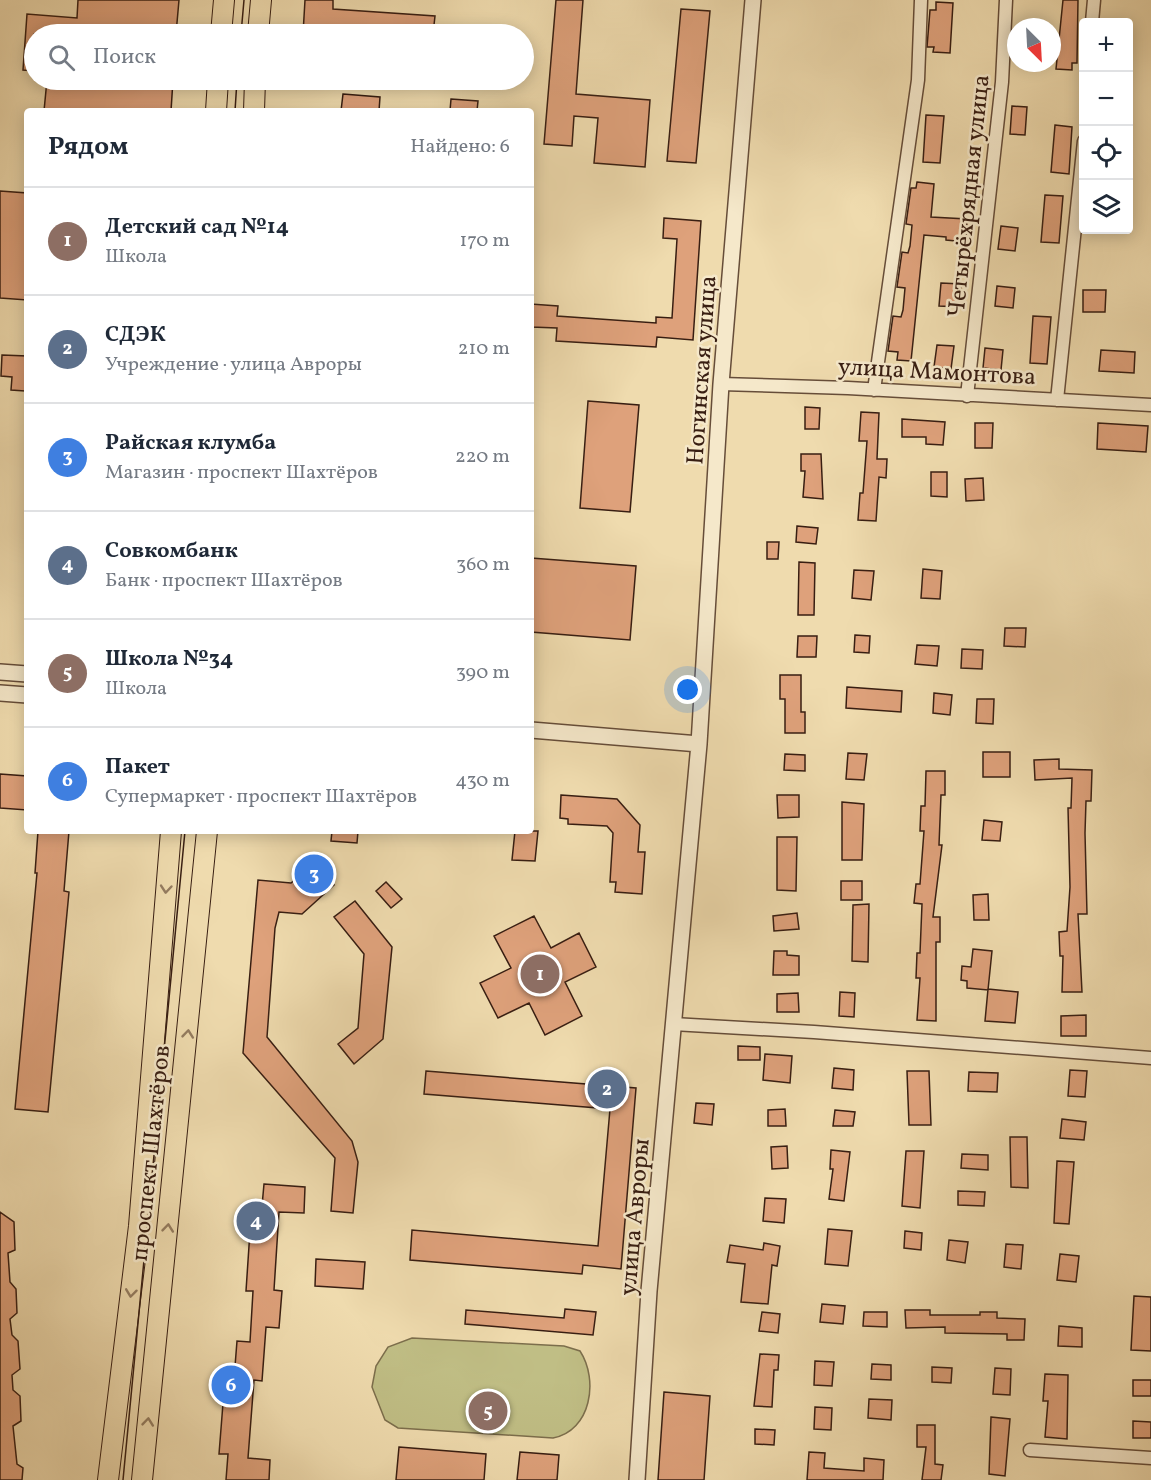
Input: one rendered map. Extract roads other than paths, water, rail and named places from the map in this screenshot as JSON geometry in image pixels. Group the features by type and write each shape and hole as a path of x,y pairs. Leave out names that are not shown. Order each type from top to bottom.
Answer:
{"main road":[{"path":"222,24 224,0"},
{"path":"259,24 261,0"},
{"path":"216,108 217,90"},
{"path":"254,108 255,90"},
{"name":"проспект Шахтёров","path":"108,1480 139,1226 171,834"},
{"name":"проспект Шахтёров","path":"142,1480 207,834"}],"street":[{"name":"Ногинская улица","path":"699,744 721,384 753,0"},
{"path":"874,390 918,80 921,0"},
{"name":"Четырёхрядная улица","path":"967,396 1002,82 1006,0"},
{"path":"1092,18 1094,0"},
{"path":"1057,400 1079,180"},
{"name":"улица Мамонтова","path":"721,384 1151,405"},
{"path":"0,672 24,674"},
{"path":"0,693 24,696"},
{"path":"534,730 699,744"},
{"name":"улица Авроры","path":"637,1480 650,1292 699,744"},
{"path":"673,1024 814,1032 1151,1058"},
{"path":"1030,1450 1151,1458"}],"tram line":[{"path":"242,24 244,0"},
{"path":"235,108 236,90"},
{"path":"123,1480 185,834"}],"place":[{"name":"Райская клумба","path":"314,874"},
{"name":"Детский сад №14","path":"540,974"},
{"name":"СДЭК","path":"607,1089"},
{"name":"Совкомбанк","path":"256,1221"},
{"name":"Пакет","path":"231,1385"},
{"name":"Школа №34","path":"488,1411"}]}
